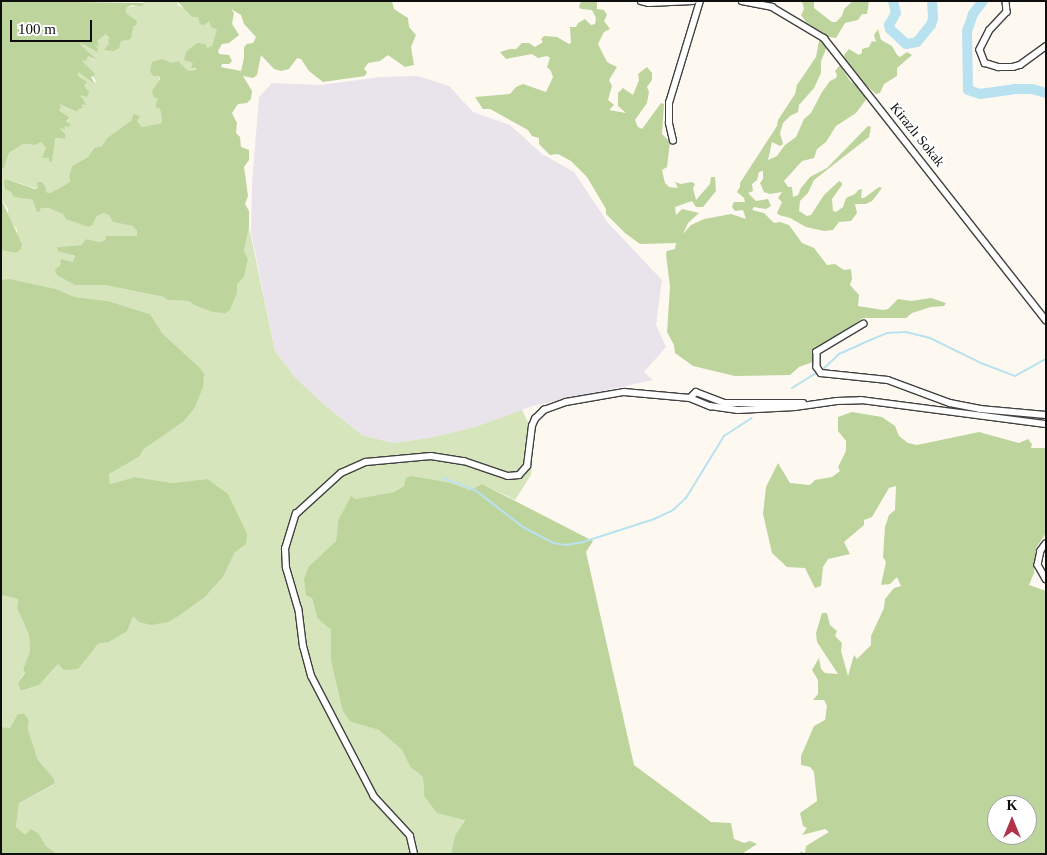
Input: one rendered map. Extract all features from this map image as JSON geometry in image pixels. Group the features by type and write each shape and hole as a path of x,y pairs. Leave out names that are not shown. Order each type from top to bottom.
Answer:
{"street":[{"path":"641,1 649,3 693,1"},
{"path":"673,141 669,123 669,103 700,1"},
{"name":"Kirazlı Sokak","path":"742,1 772,7 824,38 1046,320"},
{"path":"1006,1 1007,12 990,30 980,50 985,64 1013,68 1046,46"},
{"path":"864,324 817,352 817,367 821,373 888,380 950,403 980,409 1046,415"},
{"path":"414,854 413,841 410,836 374,797 311,676 303,647 298,609 284,562 285,549 296,514 341,473 366,462 402,457 444,457 464,461 502,475 519,475 527,466 535,419 544,410 553,406 624,392 690,398 710,406 731,410 758,410 861,400 1046,424"},
{"path":"1046,544 1041,551 1038,565 1046,579"}],"shaded area":[{"path":"418,76 449,86 473,112 510,125 542,154 574,172 608,223 662,280 656,325 666,347 644,372 653,380 533,406 475,427 429,438 393,443 362,435 321,402 295,377 275,351 251,232 252,184 259,97 272,83 321,85 380,77"}],"green space":[{"path":"1,1 144,3 142,6 132,5 126,8 126,13 136,20 137,24 133,27 131,39 121,41 119,48 114,51 104,50 109,44 108,40 110,38 106,34 97,41 100,47 95,45 98,49 97,52 80,44 98,61 88,56 86,61 81,60 94,73 95,75 91,77 95,84 78,72 78,76 87,82 84,86 89,92 87,97 80,95 87,105 82,104 83,108 78,109 77,112 58,103 61,106 59,110 70,118 66,121 70,124 69,127 64,126 65,129 59,128 65,134 65,139 55,138 52,161 49,162 49,158 42,158 46,148 41,142 36,145 23,144 9,153 4,168 1,168"},
{"path":"143,1 177,1 178,5 218,28 212,46 193,63 195,70 159,76 158,99 162,123 142,127 137,121 132,120 107,138 102,146 94,148 88,157 72,166 69,176 70,182 50,193 6,179 14,197 33,200 41,208 49,208 93,224 97,216 102,212 109,215 114,222 134,226 137,236 106,236 105,240 100,242 86,239 81,245 57,247 75,257 75,285 105,285 164,297 167,300 189,301 194,305 230,310 237,294 237,284 245,272 248,259 244,251 249,227 275,351 295,377 321,402 362,435 393,443 429,438 475,427 522,410 534,434 531,475 515,500 482,484 470,490 451,483 404,486 394,492 355,499 338,521 336,541 309,566 312,598 317,618 331,630 331,661 351,722 379,730 402,750 410,767 423,777 424,796 465,819 455,835 451,854 57,854 46,846 39,834 25,836 16,827 19,803 53,785 54,780 38,760 28,730 29,720 18,715 10,728 1,727 1,595 18,599 17,608 29,635 30,651 23,669 25,672 18,683 22,691 39,685 58,664 78,668 98,644 109,642 133,616 180,615 205,597 223,577 235,552 207,479 172,483 135,477 110,484 109,474 139,457 144,449 184,420 199,367 163,334 150,314 108,301 75,297 56,289 1,280 1,250 16,253 17,230 8,217 8,209 1,199 1,168 4,168 9,153 23,144 36,145 41,142 46,148 55,138 64,139 58,128 64,125 70,118 58,109 58,103 62,103 76,112 81,104 87,104 79,95 84,85 78,76 78,72 95,83 96,81 80,59 88,56 97,62 80,44 100,46 96,41 106,34 120,42 136,20 126,13 126,8 144,3"},
{"path":"177,1 392,1 394,9 408,18 409,27 416,35 411,47 414,65 405,67 388,55 380,61 368,63 364,69 367,72 365,76 323,82 309,71 301,59 297,58 289,69 281,71 274,69 261,55 257,75 253,78 243,76 252,91 251,99 247,103 238,104 232,113 237,123 236,133 240,137 241,147 249,150 249,160 244,167 248,196 245,204 249,211 249,227 244,251 248,259 244,277 237,284 237,294 230,310 225,313 213,312 194,305 189,301 167,300 164,297 105,285 75,285 57,275 55,269 60,266 61,259 73,262 75,256 58,251 57,247 81,245 86,239 100,242 105,240 106,236 137,236 137,231 133,226 113,222 109,215 103,213 97,216 89,227 66,219 63,214 49,208 41,208 37,212 33,200 14,197 11,192 5,189 4,181 6,179 35,189 38,188 37,182 42,182 46,192 50,193 70,182 69,176 72,166 88,157 94,148 102,146 107,138 132,120 133,114 140,116 137,121 142,127 162,123 160,109 155,107 158,99 154,97 152,91 160,79 159,76 153,76 150,71 152,62 162,59 172,63 178,61 188,71 195,70 196,68 191,68 193,63 184,60 186,52 197,43 205,44 207,48 212,46 217,29 212,28 209,22 203,25 200,24 198,17 192,17","holes":["231,9 241,15 244,24 256,37 253,43 247,44 244,47 241,71 221,67 222,64 229,64 232,61 229,55 219,54 218,51 222,44 229,43 239,35 232,24 234,13"]},
{"path":"581,1 597,1 597,9 604,10 607,15 604,21 610,29 604,32 598,44 607,62 617,67 609,80 612,86 608,100 614,105 609,110 626,113 618,106 618,93 623,88 633,95 639,80 638,74 647,67 652,73 652,80 647,87 649,92 647,103 635,120 638,127 642,129 661,103 664,104 662,134 670,142 667,167 662,170 665,183 669,187 678,188 675,182 681,184 692,182 695,184 693,188 696,200 710,184 711,177 715,177 716,191 703,207 696,207 692,201 675,207 676,215 682,209 699,213 688,223 683,234 691,225 704,219 731,214 746,219 743,210 735,211 732,207 734,202 745,202 744,198 737,192 740,183 777,126 778,120 795,94 797,85 816,57 819,41 822,39 827,47 821,61 821,73 814,88 799,105 798,112 790,116 783,123 780,133 783,144 780,146 772,142 768,160 777,156 785,145 796,137 804,119 811,113 822,92 830,81 836,78 835,71 840,65 850,81 867,97 856,113 836,126 826,142 817,149 814,158 802,161 784,181 788,187 792,187 793,197 798,195 810,177 827,168 868,126 871,127 869,137 814,180 808,193 800,201 799,211 807,216 811,215 824,195 839,181 842,185 832,199 833,211 836,212 843,207 846,198 855,194 858,190 862,189 861,198 864,198 879,187 882,188 872,201 866,204 855,204 857,213 851,221 839,222 833,230 824,231 806,227 790,218 779,215 777,213 782,202 778,198 782,192 770,194 764,192 760,183 763,179 763,171 759,172 757,180 752,184 753,191 748,193 756,201 768,199 771,206 766,209 754,207 752,210 764,213 774,223 780,222 789,225 802,243 814,248 827,265 835,264 844,270 851,269 852,279 850,285 859,295 858,306 883,310 888,309 898,299 911,301 931,298 946,303 944,306 931,307 912,313 906,318 863,318 818,349 814,354 813,362 799,367 790,375 735,376 693,366 675,353 674,345 667,332 670,287 666,254 667,251 675,249 676,243 640,244 625,233 606,214 606,209 587,177 571,161 558,154 550,155 539,144 539,138 532,136 528,130 490,109 483,109 475,97 510,94 516,87 523,84 546,92 553,77 547,67 550,58 547,56 538,58 532,54 506,59 500,52 516,49 522,43 529,43 535,47 543,42 541,39 544,36 557,37 569,44 571,43 570,27 576,27 578,23 585,19 591,25 595,24 596,18 592,10 579,7"},
{"path":"802,1 814,1 814,8 832,22 836,22 842,16 844,9 853,1 869,1 867,14 862,14 858,20 845,23 836,38 828,37 806,22 801,15 804,9"},
{"path":"878,29 881,40 892,46 897,55 900,57 907,52 912,55 897,68 897,76 884,84 880,93 876,94 859,79 847,63 844,55 849,49 859,55 862,53 862,49 869,47 872,41 876,42 874,35"},
{"path":"1,199 22,244 21,249 16,253 1,250"},
{"path":"9,279 56,289 75,297 108,301 150,314 163,334 199,367 204,374 203,387 195,407 184,421 144,449 139,457 109,474 110,484 135,477 172,483 207,479 228,494 247,534 246,544 235,552 223,577 205,597 180,615 168,622 151,625 139,622 133,616 127,631 109,642 98,644 78,669 64,670 58,664 39,685 21,691 18,683 25,673 23,669 30,651 29,635 17,608 18,599 1,595 1,280"},
{"path":"852,412 882,417 895,426 899,436 908,443 917,445 979,432 1019,443 1028,439 1032,444 1031,448 1046,448 1046,533 1036,548 1034,573 1029,585 1046,591 1046,854 802,854 799,851 805,853 806,846 829,832 825,829 802,835 807,828 803,826 800,813 817,801 814,772 810,767 801,765 801,756 814,726 825,720 827,706 824,700 813,700 818,694 818,680 812,670 819,658 821,669 825,673 838,674 817,642 816,633 822,613 827,613 830,625 837,631 835,636 842,643 841,651 848,676 854,655 857,659 871,645 871,636 884,608 885,599 894,588 901,586 897,577 890,584 881,585 886,562 883,557 885,527 889,515 895,510 896,486 889,488 872,517 864,520 864,525 844,542 850,554 828,559 823,567 821,586 815,588 805,568 787,567 772,553 763,514 766,487 778,463 790,483 810,485 815,480 832,477 840,471 838,467 846,451 846,441 838,431 838,417"},
{"path":"411,476 451,483 470,490 482,484 593,541 586,552 634,765 711,822 731,823 734,839 744,843 750,841 757,844 742,854 451,854 455,835 465,820 437,813 424,796 423,777 410,767 402,750 379,730 351,722 343,711 331,661 331,630 317,618 312,598 306,595 304,579 309,566 336,541 338,521 351,496 355,499 394,492 404,486 406,478"},
{"path":"18,714 24,714 29,720 28,730 38,760 54,779 54,784 19,803 16,827 25,835 31,829 39,834 46,846 57,854 1,854 1,727 10,728"}],"waterway":[{"path":"893,1 896,13 889,25 890,29 906,44 917,42 931,25 933,18 932,1"},
{"path":"983,1 973,14 967,31 968,90 980,94 1014,89 1032,89 1046,93"},
{"path":"822,370 839,354 861,344 887,333 906,332 930,338 981,363 1015,376 1046,359"},
{"path":"792,388 818,372"},
{"path":"443,478 475,490 523,527 553,543 565,545 583,542 654,519 673,510 686,498 724,436 752,418"}]}
